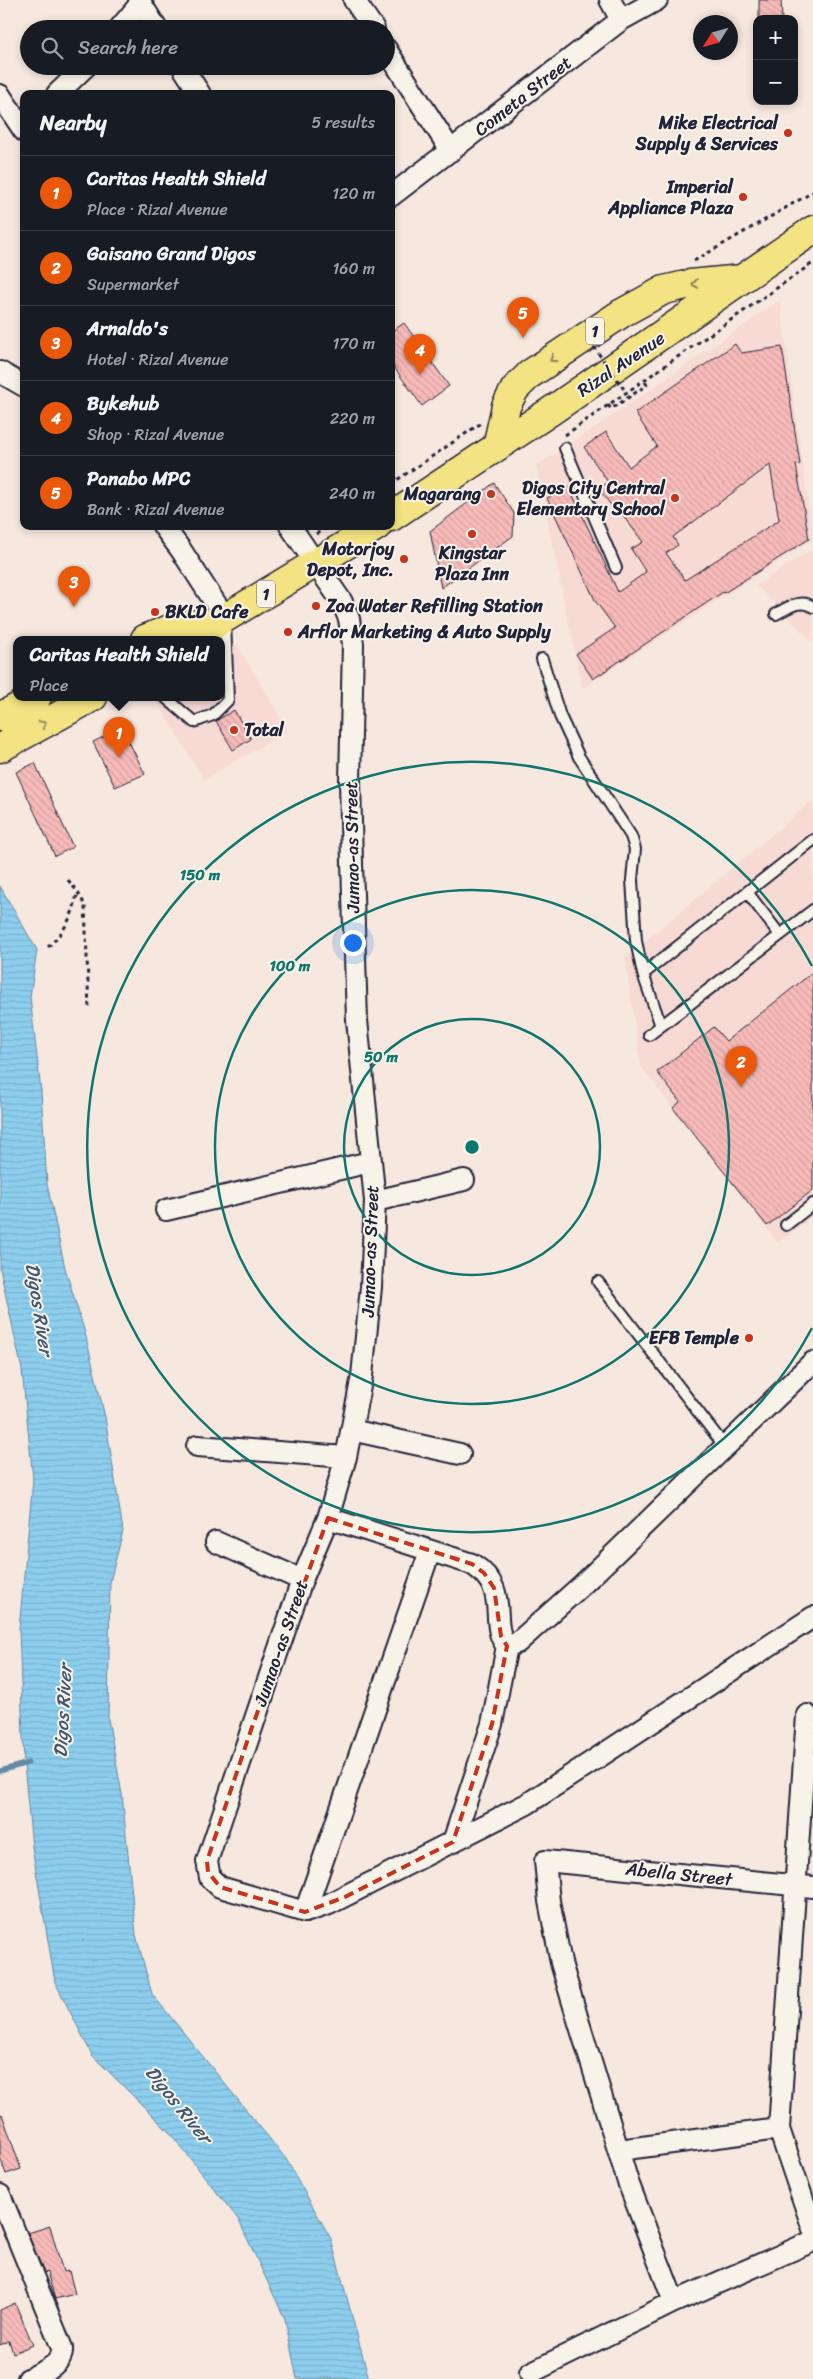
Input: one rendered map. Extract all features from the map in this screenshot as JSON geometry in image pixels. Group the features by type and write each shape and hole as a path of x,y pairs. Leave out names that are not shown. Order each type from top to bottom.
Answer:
{"main road":[{"name":"Rizal Avenue","path":"395,513 497,447 813,230"},
{"name":"Rizal Avenue","path":"497,447 506,406 515,389 530,374 622,313 664,290 690,284 743,279"},
{"name":"1","path":"152,636 180,625 212,627 371,530"},
{"path":"0,717 30,701"},
{"path":"0,748 85,701"}],"street":[{"path":"354,0 368,20"},
{"path":"610,0 621,20"},
{"name":"Cometa Street","path":"395,193 621,20 657,0"},
{"path":"126,20 140,2 151,20"},
{"path":"395,62 451,151"},
{"path":"61,90 77,75"},
{"path":"188,75 197,90"},
{"path":"0,95 17,123"},
{"path":"0,372 20,384"},
{"path":"166,530 186,556 212,627"},
{"name":"Jumao-as Street","path":"293,530 342,602 349,619 353,644 350,781 357,1020 375,1200 368,1327 362,1376 346,1457 328,1518 302,1580 207,1865 212,1881 220,1887 305,1912"},
{"path":"166,1210 370,1162"},
{"path":"375,1200 464,1180"},
{"path":"507,1646 517,1643 582,1585 813,1362"},
{"path":"351,1430 460,1454"},
{"path":"197,1446 346,1457"},
{"path":"328,1518 472,1564 484,1573 494,1588 501,1636 507,1646 492,1724 453,1842"},
{"path":"216,1542 302,1580"},
{"path":"305,1912 430,1550"},
{"path":"305,1912 345,1897 527,1804 813,1617"},
{"path":"807,1715 804,1887 778,2129 813,2229"},
{"name":"Abella Street","path":"619,2150 561,1963 548,1901 545,1861 804,1887"},
{"path":"674,2302 628,2182 619,2150 778,2129"},
{"path":"0,2194 62,2348 61,2356 56,2363 28,2379"},
{"path":"530,2373 674,2302 813,2241"}],"lane":[{"path":"562,443 616,568"},
{"path":"776,614 804,602 813,608"},
{"path":"542,659 560,716 579,757 631,836 635,850 632,880 636,941 643,974 660,1026"},
{"path":"170,701 194,722 213,715 228,700 225,686"},
{"path":"643,974 813,840"},
{"path":"747,892 780,935"},
{"path":"649,1035 813,910"},
{"path":"786,1225 813,1204"},
{"path":"598,1282 726,1448"}],"path":[{"path":"688,265 813,192"},
{"path":"562,443 626,392 813,263"},
{"path":"589,340 626,392"},
{"path":"608,405 611,409 647,385 644,380"},
{"path":"68,880 77,891 84,905 89,1009"},
{"path":"48,947 60,936 68,924 75,907 77,891"}],"highlighted area":[{"path":"328,1518 472,1564 484,1573 494,1588 501,1636 507,1646 492,1724 453,1842 345,1897 305,1912 220,1887 208,1872 207,1861 251,1730"}],"shaded area":[{"name":"Digos City Central Elementary School","path":"780,300 813,539 582,688 536,465 565,448"},
{"path":"813,549 813,643 756,585"},
{"path":"237,644 288,730 204,780 156,701 225,701 225,651"},
{"path":"813,800 813,1216 778,1243 641,1067 625,958"}],"water":[{"name":"Digos River","path":"0,886 37,950 30,997 41,1091 47,1184 65,1268 85,1333 105,1417 123,1531 110,1582 108,1719 122,1794 136,1935 152,1994 286,2159 331,2239 369,2379 297,2379 285,2319 238,2219 170,2133 92,2055 55,1982 32,1847 24,1764 19,1629 33,1479 22,1370 0,1269"}],"building":[{"path":"759,0 781,0 782,15 759,15"},
{"path":"404,323 449,386 422,406 395,369 395,329"},
{"name":"Digos City Central Elementary School","path":"735,344 741,353 782,347 800,464 796,465 809,539 723,592 593,679 576,654 615,628 596,602 547,498 569,487 618,592 646,572 631,549 643,542 619,510 616,512 599,489 608,482 584,447 606,432 629,467 657,446 635,413","holes":["770,465 779,520 685,580 666,553 678,545 673,537"]},
{"name":"Kingstar Plaza Inn","path":"494,483 514,513 513,536 441,588 430,531"},
{"name":"Total","path":"234,710 251,739 233,750 216,721"},
{"path":"122,728 145,774 115,787 93,742"},
{"path":"35,763 73,847 55,856 16,772"},
{"path":"813,972 813,1190 767,1226 673,1108 680,1102 657,1072 714,1027 726,1041"},
{"path":"2,2114 21,2169 6,2174 0,2157 0,2115"},
{"path":"50,2226 63,2272 69,2271 75,2294 55,2299 47,2272 44,2273 28,2233"},
{"path":"15,2303 33,2345 13,2353 9,2341 0,2345 0,2310"}],"waterway":[{"path":"0,1771 28,1763"}],"place":[{"name":"Mike Electrical Supply & Services","path":"788,133"},
{"name":"Imperial Appliance Plaza","path":"743,197"},
{"name":"Panabo MPC","path":"523,338"},
{"name":"Bykehub","path":"420,375"},
{"name":"Magarang","path":"491,494"},
{"name":"Digos City Central Elementary School","path":"675,498"},
{"name":"Kingstar Plaza Inn","path":"472,534"},
{"name":"Motorjoy Depot, Inc.","path":"404,559"},
{"name":"Zoa Water Refilling Station","path":"316,606"},
{"name":"Arnaldo's","path":"74,607"},
{"name":"BKLD Cafe","path":"155,612"},
{"name":"Arflor Marketing & Auto Supply","path":"288,632"},
{"name":"Total","path":"234,730"},
{"name":"Caritas Health Shield","path":"119,758"},
{"name":"Gaisano Grand Digos","path":"741,1087"},
{"name":"EFB Temple","path":"749,1338"}]}
